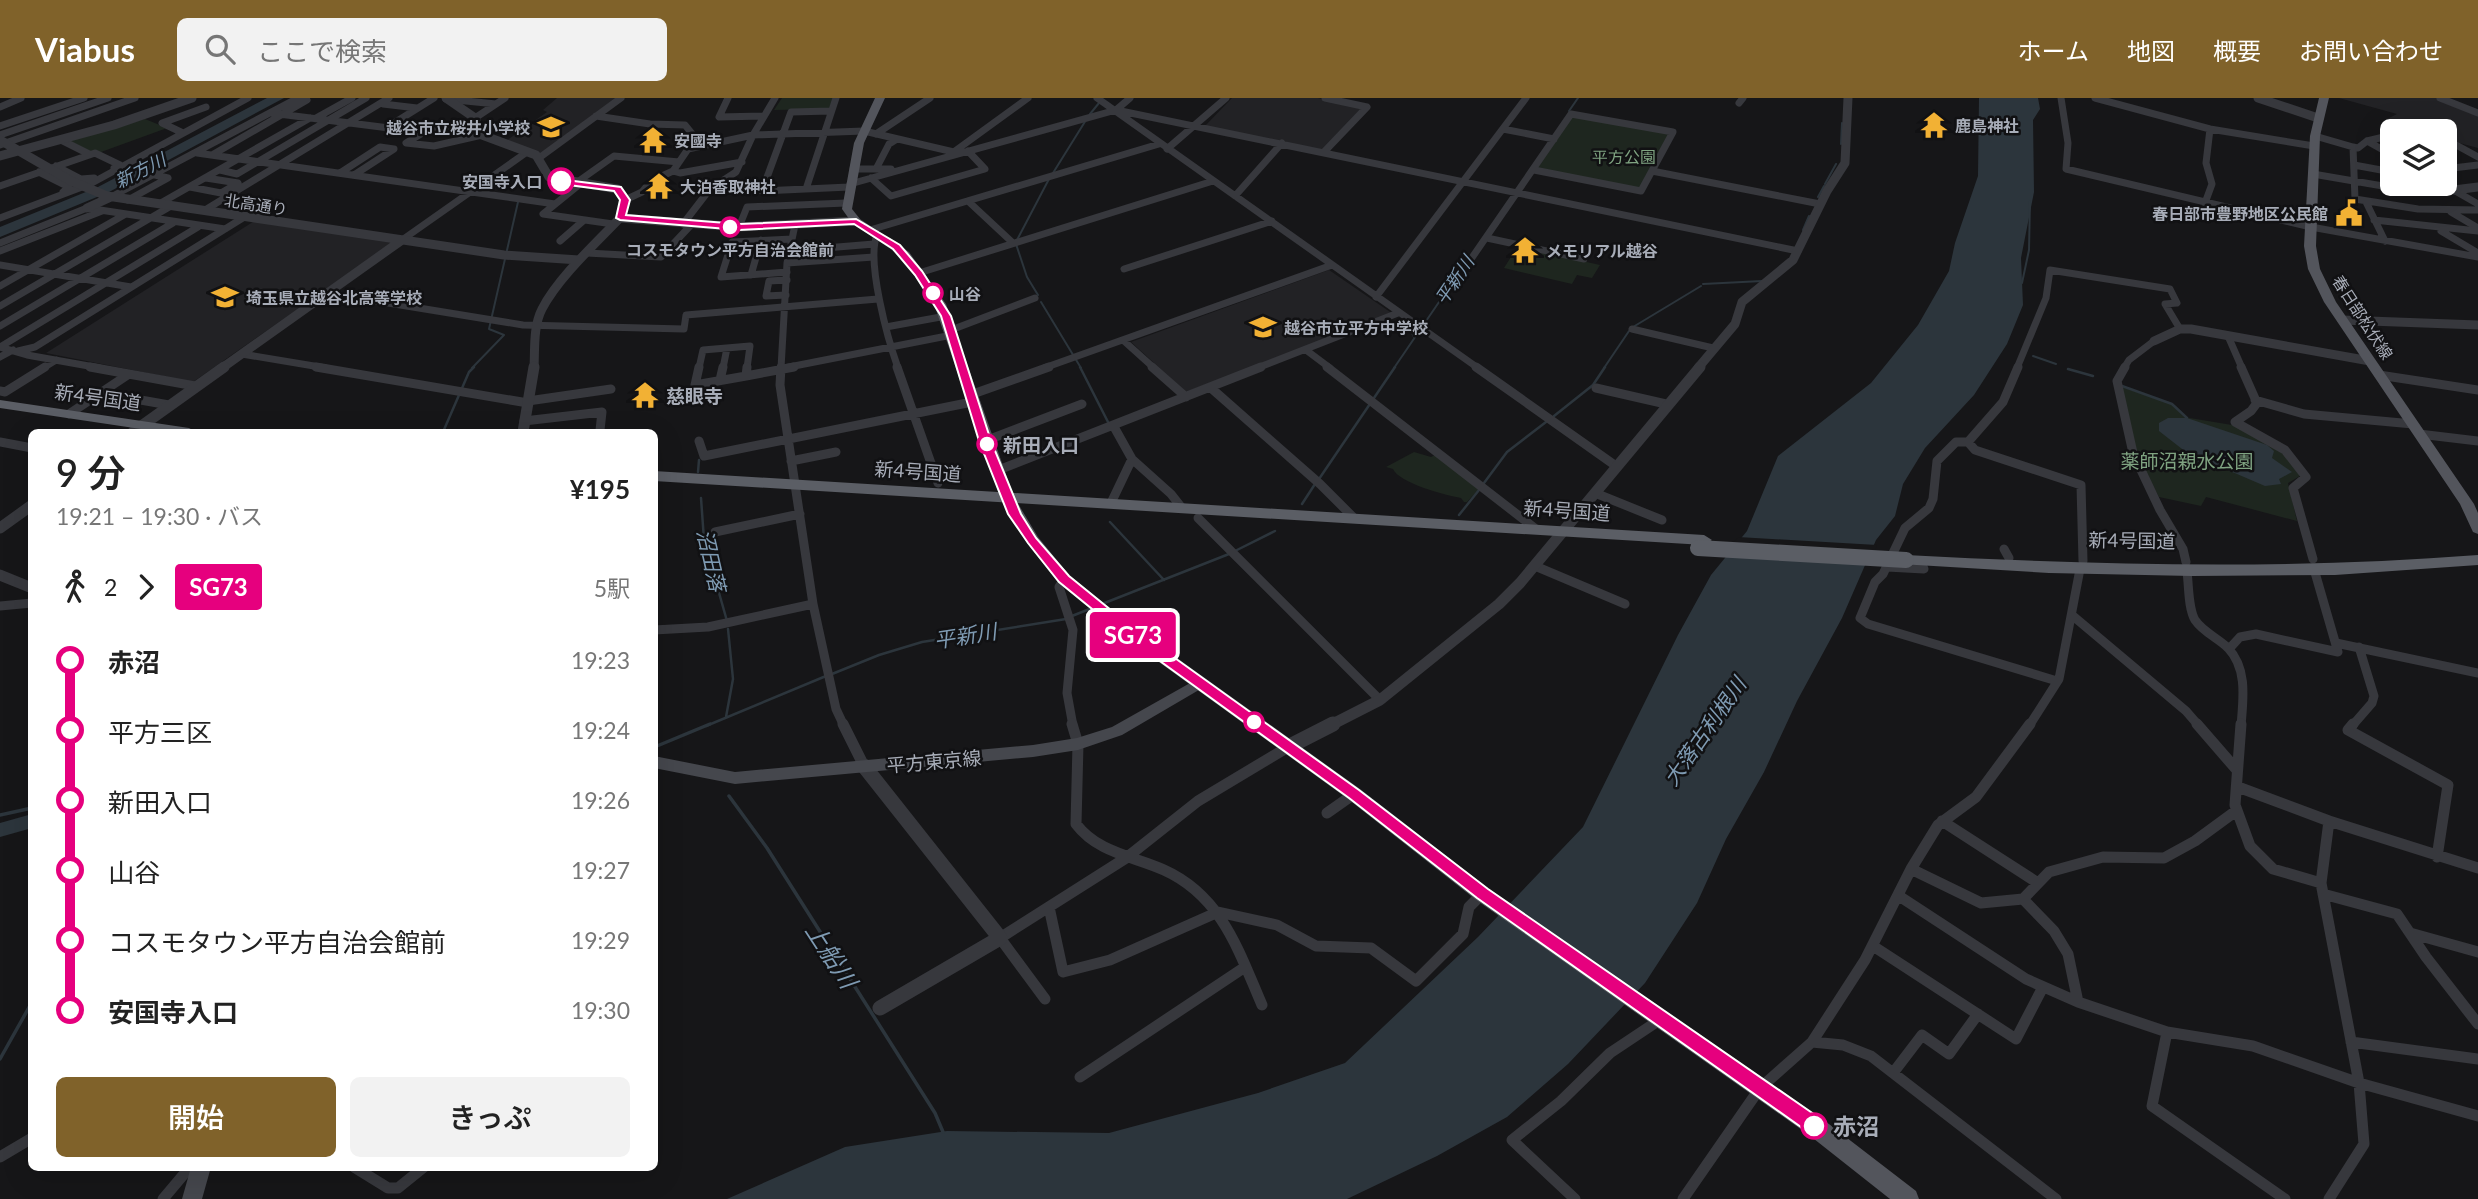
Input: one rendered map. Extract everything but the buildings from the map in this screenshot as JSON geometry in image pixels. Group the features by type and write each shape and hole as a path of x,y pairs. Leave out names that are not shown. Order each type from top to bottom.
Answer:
{"highway":[{"name":"新4号国道","path":"0,404 68,414 138,429"},
{"name":"新4号国道","path":"0,412 107,429"},
{"name":"新4号国道","path":"658,476 796,489"},
{"name":"新4号国道","path":"658,484 796,489 1009,502 1198,518 1561,535 1913,558 2187,567 2478,560"},
{"name":"新4号国道","path":"1009,502 1111,503 1536,529 1561,535"},
{"name":"新4号国道","path":"2314,564 2478,548"},
{"name":"新4号国道","path":"1913,558 2007,553 2082,565"}],"main road":[{"path":"880,98 864,131 853,169 847,209 856,222 874,236 905,254 946,316 985,441 1009,502 1032,540 1064,579 1199,683 1354,794 1482,894 1817,1128 1908,1199"},
{"name":"春日部松伏線","path":"2324,98 2318,118 2312,174 2310,246 2314,268 2342,320 2467,504 2478,529"},
{"name":"平方東京線","path":"658,763 735,778 1033,751 1078,744 1117,731 1199,683"},
{"path":"192,1199 200,1171"}],"street":[{"path":"0,107 20,98"},
{"path":"0,126 85,98"},
{"path":"2,141 108,98"},
{"path":"2,141 135,98"},
{"path":"0,218 84,188 248,98"},
{"path":"0,243 87,208 155,175 298,98 307,100 212,155"},
{"path":"159,204 352,98"},
{"path":"220,170 237,174 366,98"},
{"path":"205,210 389,98"},
{"path":"386,128 434,98"},
{"path":"446,98 496,104"},
{"path":"446,98 478,126 539,158 549,177 614,187 625,200"},
{"path":"434,126 406,143 434,146 478,126 496,104 505,98"},
{"path":"539,158 621,98"},
{"path":"728,98 719,117 763,116"},
{"path":"583,256 661,257 710,189 736,172 752,135 775,98"},
{"path":"806,189 835,98"},
{"path":"876,134 930,98"},
{"path":"523,429 537,324 546,302 583,256 617,221 625,200 642,192 652,181 673,171 688,149 752,135 864,131 956,152 1028,98"},
{"path":"1097,98 1616,466"},
{"path":"831,111 791,112 762,191 850,186 956,152 1116,110 1130,98"},
{"path":"1167,149 1226,98"},
{"path":"1324,152 1367,107 1325,98"},
{"path":"1376,297 1526,98"},
{"path":"880,1008 1000,938 1126,858 1198,801 1288,747 1380,700 1499,604 1535,566 1666,404 1735,324 1742,302 1784,269 1798,251 1820,204 1844,163 1849,98"},
{"path":"2061,98 2068,143 2066,169 2311,227 2478,255"},
{"path":"2095,98 2210,129 2358,148 2367,141 2380,138"},
{"path":"2258,98 2318,118"},
{"path":"2440,98 2452,100 2478,113"},
{"path":"0,156 61,140 188,99 219,113"},
{"path":"66,104 88,115"},
{"path":"383,104 417,108"},
{"path":"183,133 162,123 206,107"},
{"path":"1116,110 1798,251"},
{"path":"270,113 386,128 478,126"},
{"path":"1469,262 1571,114 1673,132 1641,191 1534,170"},
{"path":"596,116 650,124 685,125 702,146"},
{"path":"1503,129 1554,139"},
{"path":"2205,203 2212,184 2206,163 2210,129"},
{"path":"876,169 889,144 897,139"},
{"path":"61,140 89,154"},
{"path":"2,141 84,188"},
{"path":"2367,141 2380,148"},
{"path":"1235,196 1282,143"},
{"path":"2457,143 2478,149"},
{"path":"789,251 874,236 968,201 1159,144"},
{"path":"2457,146 2478,157"},
{"path":"340,173 380,147 394,149 354,175"},
{"path":"2353,147 2355,200 2418,209 2478,210"},
{"path":"871,178 891,196 985,169 968,151"},
{"path":"138,429 527,152"},
{"path":"0,186 89,154 95,153 120,165 90,180 48,169"},
{"path":"197,153 555,204"},
{"path":"679,162 614,156 578,183 543,215 583,220 739,227 856,222"},
{"path":"673,171 680,173 742,162"},
{"path":"2354,165 2380,170"},
{"path":"2457,168 2478,165"},
{"path":"20,210 69,187 48,169"},
{"path":"853,169 902,169"},
{"path":"1652,171 1820,204"},
{"path":"2312,174 2380,186"},
{"path":"128,200 168,178 155,175"},
{"path":"189,187 221,193 238,183 205,178"},
{"path":"919,273 1213,181"},
{"path":"2457,190 2478,187"},
{"name":"北高通り","path":"84,188 109,197 507,256 583,256"},
{"path":"2457,192 2478,204"},
{"path":"2410,196 2418,209"},
{"path":"968,201 1013,243"},
{"path":"2366,202 2385,241"},
{"path":"739,227 747,207 846,203"},
{"path":"0,306 171,206"},
{"path":"774,226 780,206"},
{"path":"87,208 198,227 226,229"},
{"path":"0,251 103,211"},
{"path":"2450,211 2478,230"},
{"path":"0,286 124,215"},
{"path":"0,357 15,350 35,347 246,216"},
{"path":"560,241 583,220"},
{"path":"2374,220 2438,229 2478,230"},
{"path":"1125,269 1272,221"},
{"path":"0,326 173,223"},
{"path":"795,225 789,251 779,369 813,604 836,709 864,766 1045,999"},
{"path":"0,347 198,227"},
{"path":"2438,229 2478,255"},
{"path":"874,236 878,299 938,484"},
{"path":"1487,238 1584,259"},
{"path":"792,239 732,242 721,277 787,271 874,257"},
{"path":"751,275 761,240"},
{"path":"699,441 704,456 971,399 1332,265"},
{"path":"1,266 131,287"},
{"path":"1968,442 2003,402 2046,298 2050,270 2170,289 2177,303 2165,304 2180,329"},
{"path":"786,295 766,296 769,281 787,271"},
{"path":"327,293 492,320 625,329 684,329 686,316 878,299"},
{"path":"746,376 750,346 703,350 695,385 746,376 892,348 951,332 1035,298"},
{"path":"996,471 1398,313"},
{"path":"886,327 946,316"},
{"path":"2342,320 2478,325"},
{"path":"1632,329 1713,348"},
{"path":"2370,361 2180,329 2154,341 2129,359 2118,384 2133,453 2160,510 2183,549 2193,615 2197,623 2229,649 2237,662 2244,687 2235,805 2250,846 2273,869 2397,914 2478,1024"},
{"path":"2228,336 2256,403 2251,411 2235,422 2274,441 2306,477 2293,488 2338,652 2256,634 2242,635 2234,640 2229,649"},
{"path":"1124,341 1186,397"},
{"path":"0,347 195,386"},
{"path":"720,380 727,348"},
{"path":"1306,349 1536,529"},
{"path":"242,354 461,393 528,402 611,389"},
{"path":"0,391 5,392 55,360"},
{"path":"68,414 129,374"},
{"path":"2379,375 2478,390"},
{"path":"1211,388 1317,481 1354,518"},
{"path":"1597,388 1666,404"},
{"path":"101,393 169,405"},
{"path":"2255,400 2304,414 2416,429 2478,441"},
{"path":"985,441 1082,404"},
{"path":"524,421 602,412 600,429"},
{"path":"1113,425 1131,461 1171,494 1182,508"},
{"path":"0,442 28,448"},
{"path":"1683,1199 1760,1088 1812,1042 1873,946 1911,869 1942,821 1976,797 2028,727 2057,681 2082,565 2081,485 1975,450 1968,442 1956,442 1937,461 1933,499 1929,508 1905,528 1884,575 1875,582 1860,618 1868,624 2057,681"},
{"path":"791,461 835,452"},
{"path":"1111,503 1131,461"},
{"path":"1595,493 1662,520"},
{"path":"0,527 28,508"},
{"path":"715,532 800,514"},
{"path":"1198,518 1380,700"},
{"path":"1887,567 1924,569 1913,558"},
{"path":"1535,566 1625,604"},
{"path":"0,575 28,586"},
{"path":"1064,579 1059,587 1073,631 1067,693 1078,744 1076,824 1082,834 1126,858 1173,874 1199,892 1218,912 1262,1005"},
{"path":"0,606 28,603"},
{"path":"658,630 708,627 813,604"},
{"path":"2073,616 2186,711 2236,769"},
{"path":"2336,643 2478,673"},
{"path":"2359,647 2374,696 2372,703 2348,730 2448,785 2437,856"},
{"path":"2238,787 2329,821 2478,868"},
{"path":"1327,813 1354,794"},
{"path":"1911,869 1981,903 2023,899 2049,873 2103,856 2164,858 2195,841 2236,811"},
{"path":"1942,821 2038,883"},
{"path":"2329,821 2322,889 2359,1083 2364,1144 2329,1199"},
{"path":"1049,907 1063,971 1110,960 1218,912 1277,925 1316,946 1371,948 1416,981 1463,934 1469,907 1482,894"},
{"path":"1899,896 2026,979 2078,1003 2167,1032 2253,1046 2359,1083 2478,1116"},
{"path":"2023,899 2054,931 2068,954 2078,1003"},
{"path":"2410,933 2478,952"},
{"path":"1873,946 2017,1039 2043,987"},
{"path":"1080,1077 1245,967"},
{"path":"1894,1073 1922,1035 1949,1054 1978,1014"},
{"path":"1575,1199 1513,1140 1561,1101 1610,1053 1660,1017"},
{"path":"2167,1032 2152,1106 2285,1199"},
{"path":"1812,1042 1843,1045 1871,1056 2056,1199"},
{"path":"2351,1042 2478,1059"},
{"path":"0,1157 28,1141"},
{"path":"163,1199 187,1171"},
{"path":"360,1171 388,1188 398,1188 416,1171"}],"shaded area":[{"name":"越谷市立桜井小学校","path":"557,98 619,98 541,154 506,141 547,112 543,110"},
{"path":"1232,98 1318,98 1362,108 1324,149 1320,150 1205,126"},
{"path":"2339,98 2437,98 2478,114 2478,148 2457,142 2457,119 2387,119 2397,114"},
{"name":"埼玉県立越谷北高等学校","path":"256,220 395,241 193,382 46,353"},
{"name":"越谷市立平方中学校","path":"1329,270 1393,314 1186,392 1131,342"}],"green space":[{"path":"782,98 833,98 829,109 774,110"},
{"name":"平方公園","path":"1571,114 1673,132 1641,191 1534,170"},
{"path":"145,119 167,128 101,152 91,152 70,141"},
{"path":"1534,250 1600,265 1592,278 1577,275 1572,284 1504,268 1511,257 1527,260"},
{"name":"薬師沼親水公園","path":"2119,386 2171,404 2184,417 2232,425 2269,441 2293,463 2300,476 2288,483 2297,521 2206,497 2201,506 2159,497 2137,454"},
{"path":"1414,452 1431,457 1437,454 1479,489 1464,502 1461,498 1413,484 1386,467"}],"water":[{"name":"新方川","path":"267,98 284,98 109,192 0,237 0,227 98,187"},
{"name":"大落古利根川","path":"1979,98 2038,98 2040,109 2033,120 2034,192 2021,258 2023,305 2007,344 1974,395 1925,448 1903,484 1895,516 1876,540 1842,618 1797,701 1764,772 1726,839 1697,903 1645,983 1568,1064 1507,1117 1437,1156 1347,1199 727,1199 845,1147 947,1131 1109,1133 1258,1093 1345,1063 1478,937 1583,827 1678,635 1711,575 1747,531 1778,456 1871,383 1918,325 1949,271 1955,243 1978,176"},
{"path":"2168,418 2187,418 2267,445 2274,451 2272,458 2292,472 2279,479 2281,484 2265,486 2223,468 2214,469 2200,463 2159,431 2159,423"}],"pier":[{"path":"1738,537 1877,545 1870,563 1724,554"}],"waterway":[{"name":"平新川","path":"1569,111 1578,98"},
{"path":"1090,114 1099,103"},
{"path":"1053,173 1086,120"},
{"path":"1841,144 1842,123"},
{"path":"1825,184 1836,164"},
{"path":"1017,240 1049,179"},
{"path":"1818,197 1824,186"},
{"path":"2022,283 2029,250 2030,201"},
{"path":"472,368 504,335 489,329 518,202"},
{"path":"1803,230 1809,216"},
{"path":"1016,244 1027,277 1038,295"},
{"name":"平新川","path":"1394,368 1467,261"},
{"path":"1703,284 1762,281"},
{"path":"1633,327 1701,286"},
{"path":"1041,302 1081,368"},
{"path":"1406,321 1414,337"},
{"path":"1604,368 1629,331"},
{"path":"2033,356 2056,364"},
{"path":"444,429 469,372 474,367"},
{"path":"1080,367 1108,422"},
{"name":"平新川","path":"1319,479 1395,367"},
{"path":"1554,416 1593,385 1605,367"},
{"path":"2068,369 2093,376"},
{"path":"2122,386 2172,404 2187,418"},
{"path":"1484,483 1507,452 1546,422"},
{"name":"沼田落","path":"698,472 699,460"},
{"name":"平新川","path":"1302,504 1315,484"},
{"path":"1459,515 1479,490"},
{"name":"沼田落","path":"701,498 704,540 727,621"},
{"path":"1110,522 1164,580"},
{"name":"平新川","path":"1235,551 1275,531"},
{"name":"平新川","path":"1164,580 1229,554"},
{"name":"平新川","path":"1102,604 1164,580"},
{"name":"平新川","path":"1072,616 1092,608"},
{"name":"平新川","path":"832,674 879,655 922,642 1066,619"},
{"name":"沼田落","path":"726,717 733,679 728,629"},
{"name":"平新川","path":"706,726 826,676"},
{"name":"平新川","path":"658,746 710,724"},
{"name":"上船川","path":"729,796 767,848 935,1113 943,1132"},
{"path":"0,815 28,809"},
{"name":"平新川","path":"0,830 28,822"},
{"path":"0,1059 28,1009"}],"bus line":[{"name":"SG73","path":"561,181 614,187 625,200 620,218 739,227 856,222 896,247 905,254 919,273 946,316 985,441 1015,514 1064,579 1129,632 1354,794 1482,894 1814,1126"}],"place":[{"name":"鹿島神社","path":"1934,125"},
{"name":"越谷市立桜井小学校","path":"551,127"},
{"name":"安國寺","path":"653,140"},
{"name":"安国寺入口","path":"561,181"},
{"name":"大泊香取神社","path":"659,186"},
{"name":"春日部市豊野地区公民館","path":"2349,213"},
{"name":"コスモタウン平方自治会館前","path":"730,227"},
{"name":"メモリアル越谷","path":"1525,250"},
{"name":"山谷","path":"933,293"},
{"name":"埼玉県立越谷北高等学校","path":"225,297"},
{"name":"越谷市立平方中学校","path":"1263,327"},
{"name":"慈眼寺","path":"645,395"},
{"name":"新田入口","path":"987,444"},
{"name":"赤沼","path":"1814,1126"}]}
